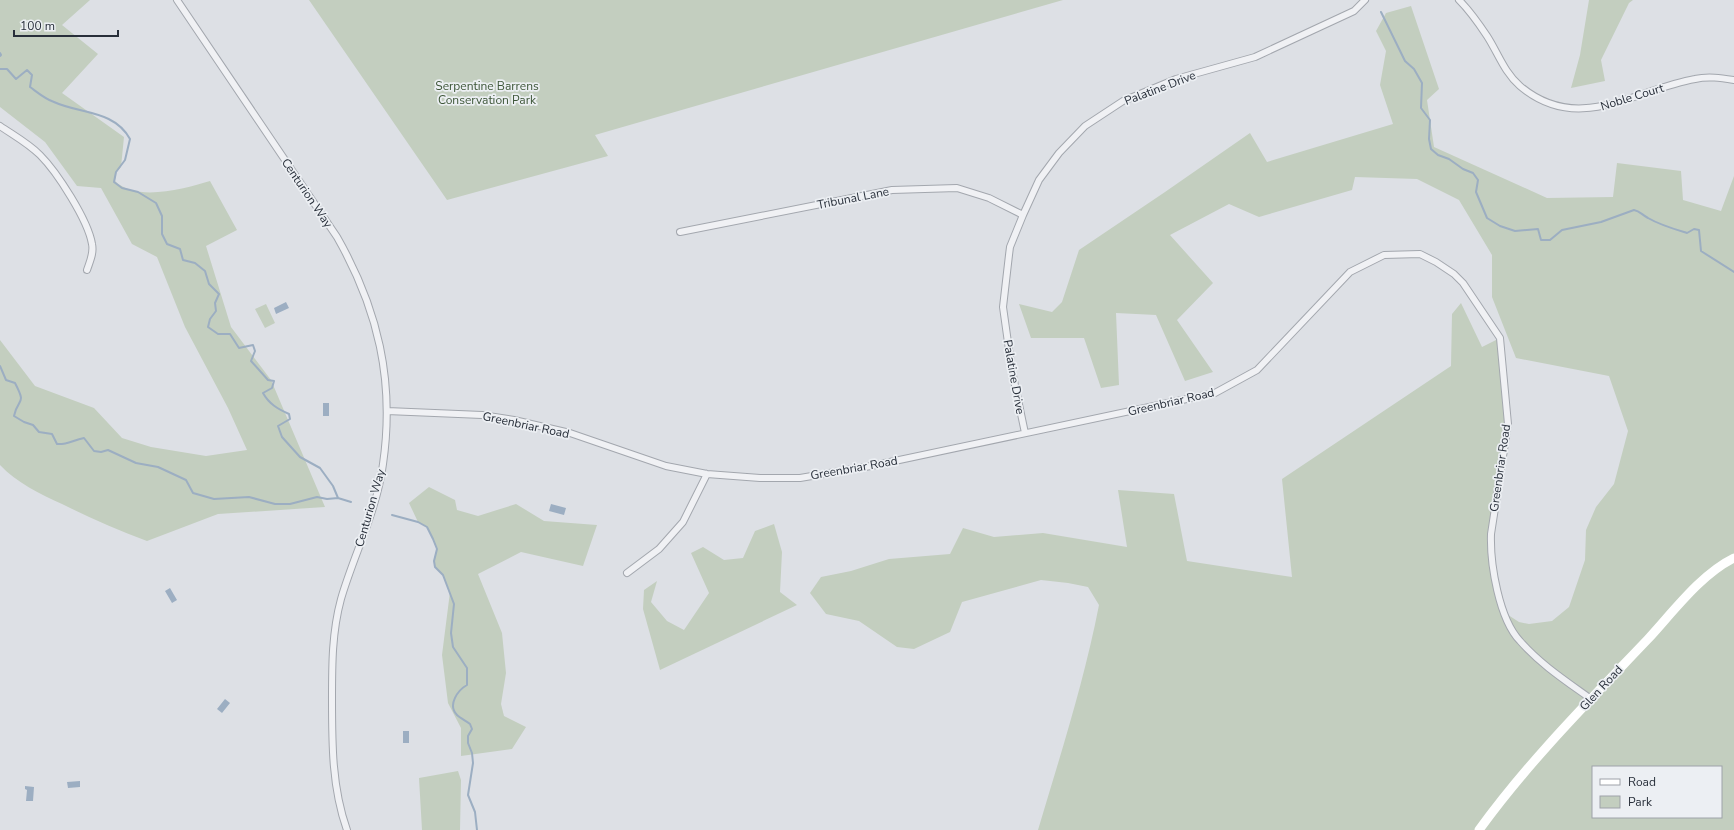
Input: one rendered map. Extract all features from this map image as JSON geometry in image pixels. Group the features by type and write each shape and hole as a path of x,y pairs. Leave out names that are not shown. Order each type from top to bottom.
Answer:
{"main road":[{"name":"Glen Road","path":"1479,830 1522,773 1696,587 1715,570 1734,558"}],"street":[{"name":"Centurion Way","path":"177,0 333,231 350,260 376,325 385,372 387,411 383,466 378,488 341,599 333,641 333,761 336,786 347,830"},
{"name":"Palatine Drive","path":"1025,433 1012,371 1003,307 1010,247 1039,180 1059,153 1086,126 1123,101 1176,79 1255,57 1354,11 1364,0"},
{"name":"Noble Court","path":"1459,0 1487,36 1507,72 1520,86 1537,98 1555,106 1564,108 1590,109 1615,104 1671,84 1696,78 1714,77 1734,80"},
{"path":"0,126 39,154 50,166 73,200 89,233 92,244 93,254 87,270"},
{"name":"Tribunal Lane","path":"680,232 892,190 957,188 989,198 1023,215"},
{"name":"Greenbriar Road","path":"387,411 482,415 514,420 570,433 666,466 707,474 760,478 800,478 871,466 1215,393 1257,370 1350,272 1384,255 1420,254 1436,262 1454,274 1463,283 1500,338 1508,424 1490,534 1490,553 1502,611 1518,640 1551,670 1591,699"},
{"path":"627,573 658,550 683,522 707,474"}],"green space":[{"path":"0,0 90,0 62,25 98,54 62,93 124,137 121,167 116,172 115,181 124,187 135,191 161,192 210,181 237,230 206,246 231,327 271,380 325,507 218,514 147,541 94,519 37,492 21,483 0,465 0,340 35,386 94,408 122,438 151,447 206,456 247,450 228,408 185,327 157,257 132,244 101,188 77,186 45,142 0,107"},
{"name":"Serpentine Barrens Conservation Park","path":"309,0 1063,0 595,135 608,156 447,200"},
{"path":"1589,0 1633,0 1629,3 1601,60 1605,81 1571,88 1580,55"},
{"path":"1411,6 1439,89 1427,100 1434,147 1547,198 1613,197 1617,163 1681,171 1683,200 1721,211 1734,176 1734,830 1038,830 1079,691 1099,605 1088,587 1041,580 962,602 950,632 914,649 897,647 859,621 826,614 810,593 821,577 851,571 889,559 950,554 963,528 994,537 1043,533 1127,547 1118,490 1174,494 1187,561 1292,577 1282,479 1451,366 1452,314 1461,303 1482,347 1500,338 1508,424 1494,534 1495,579 1502,611 1519,622 1529,624 1552,621 1569,607 1585,560 1586,530 1596,507 1614,484 1628,431 1609,376 1516,358 1492,297 1492,255 1459,200 1417,179 1355,177 1352,190 1259,217 1229,204 1170,235 1213,283 1177,320 1213,372 1185,381 1156,315 1116,313 1119,385 1101,388 1084,338 1031,338 1019,304 1052,312 1062,302 1079,250 1250,133 1267,162 1393,124 1380,85 1386,51 1376,31 1386,13"},
{"path":"266,304 275,323 265,328 255,309"},
{"path":"429,487 455,500 457,510 478,516 516,504 544,521 597,525 583,566 521,552 478,574 502,633 506,673 501,704 504,716 526,727 512,749 461,756 461,728 448,703 442,655 450,592 443,575 435,567 434,561 437,549 433,539 427,527 418,522 409,503"},
{"path":"774,524 782,552 780,592 797,605 660,670 643,609 644,590 657,581 651,602 667,621 684,630 709,593 691,553 703,547 724,560 743,558 755,531"},
{"path":"458,771 461,780 460,830 422,830 419,778"}],"water":[{"path":"286,302 289,308 276,314 274,308"},
{"path":"323,403 329,403 329,416 323,416"},
{"path":"551,504 566,508 564,515 549,511"},
{"path":"170,588 177,600 172,603 165,591"},
{"path":"225,699 230,703 222,713 217,709"},
{"path":"403,731 409,731 409,743 403,743"},
{"path":"80,781 80,787 68,788 67,782"},
{"path":"25,786 34,787 33,801 26,801 27,790 25,789"}],"waterway":[{"path":"1381,12 1405,61 1414,69 1422,83 1421,108 1430,120 1429,139 1431,149 1438,155 1449,159 1463,169 1473,173 1478,180 1476,192 1487,218 1500,226 1515,231 1538,229 1541,240 1550,240 1562,230 1601,222 1634,210 1667,227 1687,233 1694,229 1699,230 1701,251 1734,272"},
{"path":"0,69 7,69 16,79 27,70 32,75 30,87 44,97 64,106 106,118 123,130 130,139 125,160 116,172 114,182 122,188 138,192 156,203 162,216 162,234 167,244 180,249 183,260 195,263 205,271 209,284 219,294 215,303 216,311 210,319 208,327 218,334 230,334 239,348 253,345 255,351 251,361 268,380 274,381 272,388 263,393 274,406 289,414 290,419 278,426 282,437 300,457 320,468 333,486 338,498"},
{"path":"0,366 6,380 15,383 20,395 21,399 14,416 33,425 39,432 52,434 57,444 84,438 94,451 101,452 108,450 136,463 158,467 186,480 193,493 214,499 249,497 275,504 290,504 317,497 327,499 338,498 351,502"},
{"path":"392,515 418,522 427,527 437,549 434,561 435,567 443,575 454,604 451,633 453,647 467,668 467,685 457,694 453,702 453,707 457,715 470,724 472,729 468,736 468,743 472,753 473,763 468,795 475,812 477,830"}]}
